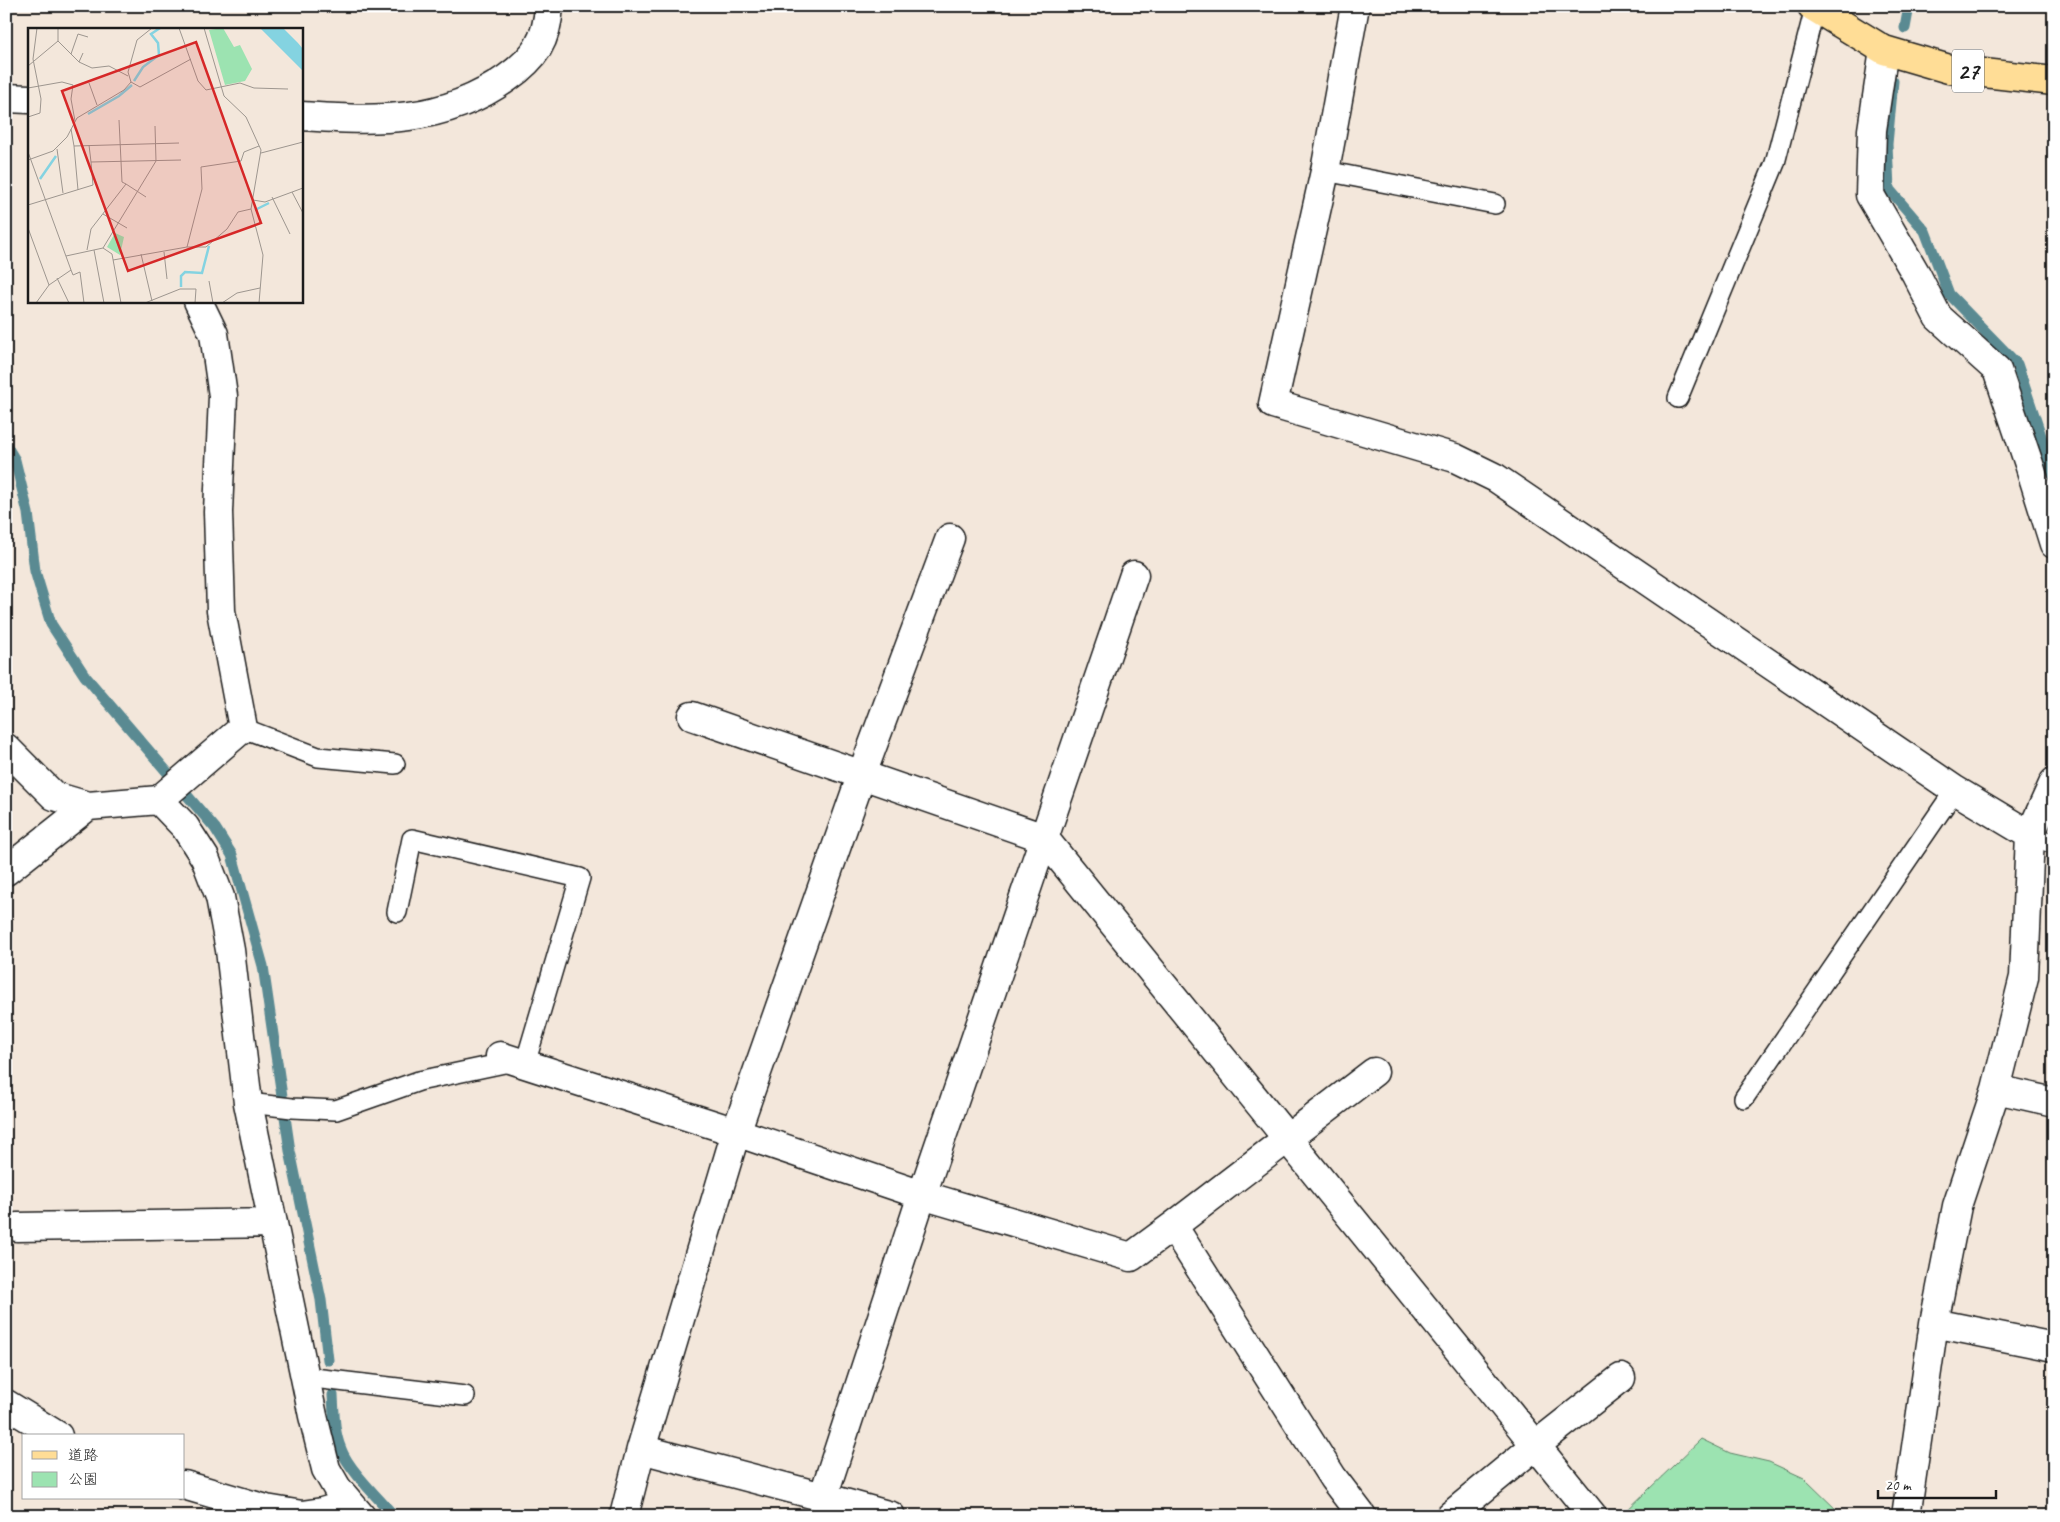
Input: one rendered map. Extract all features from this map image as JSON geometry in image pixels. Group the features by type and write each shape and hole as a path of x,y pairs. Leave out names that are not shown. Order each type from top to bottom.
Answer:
{"main road":[{"name":"27","path":"1814,7 1884,50 1949,69 2054,81"}],"street":[{"path":"302,116 343,119 395,118 437,112 470,101 494,87 531,58 541,44 546,30 549,6"},
{"path":"1354,6 1325,171 1273,404 1455,458 1496,478 1955,790 2042,840"},
{"path":"1884,50 1872,130 1870,195 1916,274 1938,317 1997,370 2054,544"},
{"path":"6,98 28,99"},
{"path":"6,748 54,796 88,806 171,790 243,728 221,612 218,512 223,396 214,334 198,302"},
{"path":"624,1516 641,1450 736,1132 862,774 950,538"},
{"path":"823,1497 922,1195 1134,575"},
{"path":"692,716 1044,838 1593,1516"},
{"path":"1906,1516 1934,1323 1957,1206 1996,1089 2024,977 2042,840 2054,782"},
{"path":"171,790 185,827 205,858 220,897 258,1104 273,1223 305,1377 326,1469 355,1510"},
{"path":"6,872 88,806"},
{"path":"513,1060 736,1132 922,1195 1131,1257 1374,1072"},
{"path":"1996,1089 2054,1102"},
{"path":"12,1225 273,1223"},
{"path":"1173,1226 1333,1478 1362,1516"},
{"path":"1934,1323 2054,1346"},
{"path":"1450,1516 1621,1378"},
{"path":"6,1404 55,1434"},
{"path":"641,1450 891,1516"},
{"path":"185,1485 266,1509 302,1515 355,1510"}],"lane":[{"path":"1678,398 1775,163 1814,7"},
{"path":"1325,171 1495,204"},
{"path":"243,728 318,757 396,764"},
{"path":"1744,1098 1955,790"},
{"path":"258,1104 336,1110 418,1082 513,1060 580,878 412,839 397,912"},
{"path":"305,1377 465,1396"}],"green space":[{"path":"1701,1439 1730,1453 1769,1462 1804,1478 1843,1516 1621,1516"}],"waterway":[{"path":"1905,28 1909,6"},
{"path":"1893,81 1887,144 1889,189 1925,231 1949,294 2017,364 2054,475"},
{"path":"6,445 15,460 28,513 35,571 51,624 85,676 215,828 232,855 263,966 290,1151 321,1300 328,1360"},
{"path":"333,1395 336,1430 345,1457 357,1475 394,1516"}]}
